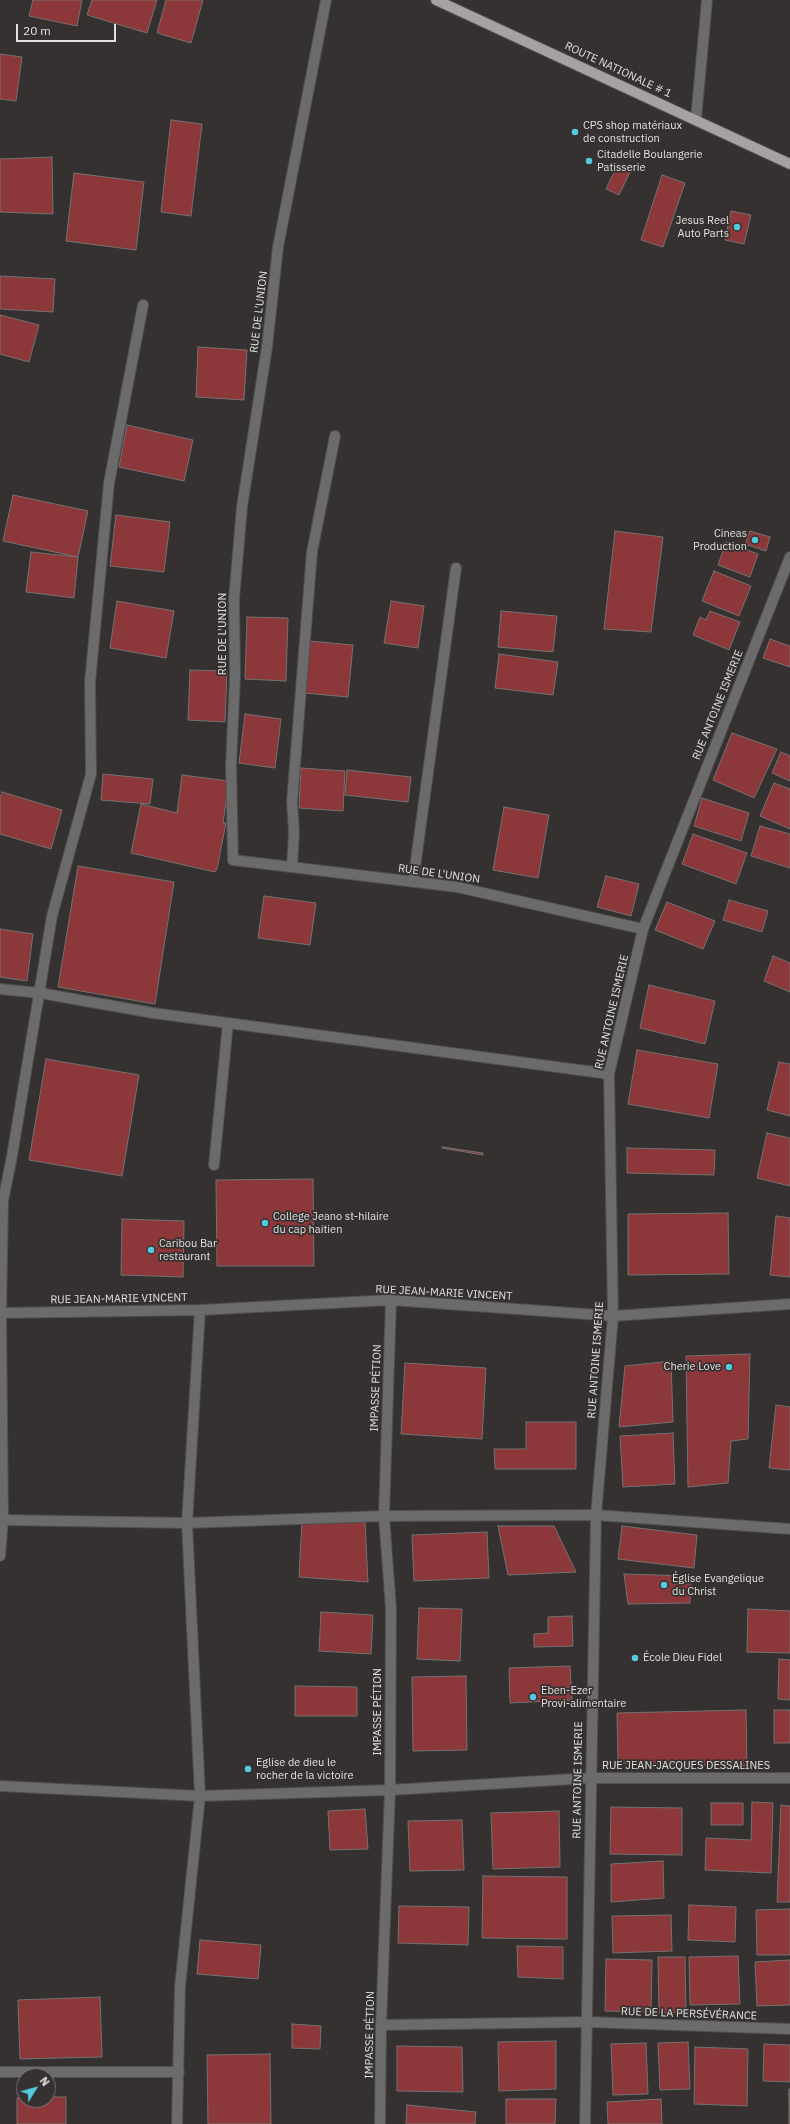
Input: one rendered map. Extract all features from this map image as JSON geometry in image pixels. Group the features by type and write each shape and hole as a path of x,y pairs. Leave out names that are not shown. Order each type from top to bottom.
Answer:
{"main road":[{"name":"ROUTE NATIONALE # 1","path":"436,0 696,119 790,164"}],"street":[{"name":"RUE DE L'UNION","path":"326,0 278,247 267,347 242,506 234,599 235,676 231,766 233,860 457,887 643,929"},
{"path":"696,119 707,0"},
{"path":"0,1556 3,1520 0,1313 3,1201 12,1156 52,916 91,774 90,682 108,483 143,305"},
{"path":"292,867 294,832 292,802 312,552 335,436"},
{"name":"RUE ANTOINE ISMERIE","path":"585,2124 588,2022 590,1778 596,1515 613,1316 609,1074 643,929 790,557"},
{"path":"413,882 456,568"},
{"path":"0,989 40,993 153,1013 609,1074"},
{"path":"214,1165 228,1023"},
{"name":"RUE JEAN-MARIE VINCENT","path":"0,1313 200,1310 391,1300 613,1316 790,1304"},
{"name":"IMPASSE PÉTION","path":"380,2124 381,2024 390,1790 391,1609 384,1516 391,1300"},
{"path":"177,2124 180,1987 200,1796 186,1523 200,1310"},
{"path":"3,1520 186,1523 384,1516 596,1515 790,1529"},
{"name":"RUE JEAN-JACQUES DESSALINES","path":"0,1786 200,1796 390,1790 590,1778 790,1778"},
{"name":"RUE DE LA PERSÉVÉRANCE","path":"381,2024 588,2022 790,2029"},
{"path":"0,2072 179,2072"}],"building":[{"path":"33,0 82,0 77,26 29,16"},
{"path":"92,0 157,0 147,33 87,15"},
{"path":"166,0 203,0 191,43 157,33"},
{"path":"0,54 22,57 16,101 0,99"},
{"path":"171,120 202,124 191,216 161,212"},
{"path":"52,157 53,214 0,212 0,159"},
{"path":"618,164 631,170 619,195 606,189"},
{"path":"74,173 144,182 136,250 66,241"},
{"path":"662,175 685,183 663,247 641,240"},
{"path":"731,211 751,215 744,244 725,240"},
{"path":"0,276 55,279 53,312 0,309"},
{"path":"0,315 39,325 29,362 0,354"},
{"path":"198,347 247,350 244,400 196,397"},
{"path":"127,425 193,440 184,481 119,467"},
{"path":"13,495 88,511 78,557 3,541"},
{"path":"116,515 170,522 164,572 110,566"},
{"path":"615,531 663,537 651,632 604,629"},
{"path":"750,531 770,537 766,551 745,544"},
{"path":"726,542 758,554 750,577 718,565"},
{"path":"31,552 78,557 74,598 26,592"},
{"path":"714,571 751,586 739,616 702,601"},
{"path":"117,601 174,611 166,658 110,648"},
{"path":"391,601 424,606 418,648 384,643"},
{"path":"501,611 557,616 553,652 498,647"},
{"path":"710,611 740,622 729,650 693,635 700,617 706,620"},
{"path":"247,617 288,618 286,681 245,679"},
{"path":"770,639 790,646 790,667 763,658"},
{"path":"309,641 353,645 348,697 304,693"},
{"path":"499,654 558,662 553,695 495,688"},
{"path":"190,670 227,671 225,722 188,720"},
{"path":"245,714 281,719 275,768 239,763"},
{"path":"732,733 777,749 754,798 713,780"},
{"path":"781,752 790,756 790,781 772,773"},
{"path":"301,768 345,771 343,811 299,808"},
{"path":"347,770 411,777 408,802 345,795"},
{"path":"103,774 153,779 150,804 101,800"},
{"path":"182,775 229,781 223,823 226,823 217,869 215,872 131,853 141,804 177,813"},
{"path":"774,783 790,789 790,829 760,816"},
{"path":"2,792 62,810 51,849 0,834 0,799"},
{"path":"702,798 749,813 741,841 694,826"},
{"path":"504,807 549,815 538,878 493,870"},
{"path":"760,826 790,834 790,868 751,856"},
{"path":"693,834 747,853 736,884 682,864"},
{"path":"78,866 174,882 155,1004 58,987"},
{"path":"606,876 639,884 631,916 597,907"},
{"path":"264,896 316,903 310,945 258,938"},
{"path":"729,900 768,911 762,932 723,920"},
{"path":"667,902 715,921 703,949 655,930"},
{"path":"0,929 33,934 27,981 0,977"},
{"path":"773,956 790,963 790,992 764,981"},
{"path":"649,985 715,1001 705,1044 640,1028"},
{"path":"637,1050 718,1064 709,1118 628,1104"},
{"path":"46,1059 139,1075 122,1176 29,1160"},
{"path":"779,1062 790,1064 790,1116 767,1110"},
{"path":"767,1133 790,1138 790,1186 757,1178"},
{"path":"442,1148 483,1153 483,1155"},
{"path":"627,1148 715,1150 714,1175 627,1173"},
{"path":"313,1179 314,1266 217,1266 216,1180"},
{"path":"728,1213 729,1274 628,1275 628,1214"},
{"path":"776,1216 790,1218 790,1277 770,1275"},
{"path":"122,1219 184,1221 183,1277 121,1275"},
{"path":"750,1354 748,1439 731,1441 728,1483 688,1487 686,1356"},
{"path":"671,1361 673,1422 619,1427 625,1366"},
{"path":"405,1363 486,1368 482,1439 401,1434"},
{"path":"776,1405 790,1407 790,1470 769,1468"},
{"path":"526,1422 576,1422 576,1469 495,1469 494,1449 526,1449"},
{"path":"673,1433 675,1484 623,1487 620,1436"},
{"path":"302,1521 365,1521 368,1582 299,1577"},
{"path":"498,1526 554,1526 576,1572 508,1575"},
{"path":"622,1526 697,1535 694,1568 618,1559"},
{"path":"487,1532 489,1578 414,1581 412,1535"},
{"path":"624,1574 691,1576 690,1603 628,1604"},
{"path":"419,1608 462,1609 460,1661 417,1659"},
{"path":"748,1609 790,1611 790,1653 747,1652"},
{"path":"321,1612 373,1615 371,1654 319,1651"},
{"path":"572,1616 573,1646 534,1647 534,1634 548,1633 548,1617"},
{"path":"779,1659 790,1660 790,1700 778,1699"},
{"path":"570,1666 572,1700 510,1703 509,1668"},
{"path":"466,1676 467,1750 413,1751 412,1677"},
{"path":"295,1686 357,1687 357,1716 295,1716"},
{"path":"746,1710 747,1766 618,1763 617,1713"},
{"path":"774,1710 790,1710 790,1743 774,1743"},
{"path":"752,1802 773,1803 771,1873 705,1870 706,1838 751,1840"},
{"path":"711,1803 743,1803 743,1825 711,1825"},
{"path":"781,1805 790,1806 790,1902 777,1902"},
{"path":"611,1807 682,1808 682,1855 610,1854"},
{"path":"365,1809 368,1849 330,1850 328,1811"},
{"path":"559,1811 560,1867 493,1869 491,1813"},
{"path":"462,1820 464,1870 410,1871 408,1821"},
{"path":"663,1861 664,1898 611,1902 611,1864"},
{"path":"483,1876 567,1877 567,1939 482,1938"},
{"path":"689,1905 736,1907 735,1942 688,1940"},
{"path":"399,1906 469,1907 468,1945 398,1943"},
{"path":"790,1909 790,1955 757,1955 756,1910"},
{"path":"671,1915 672,1951 613,1953 612,1916"},
{"path":"200,1940 261,1945 258,1979 197,1974"},
{"path":"517,1946 563,1947 563,1979 518,1977"},
{"path":"738,1956 740,2004 690,2005 689,1957"},
{"path":"658,1957 685,1957 686,2012 659,2013"},
{"path":"606,1959 652,1960 651,2012 605,2011"},
{"path":"790,1960 790,2005 757,2006 755,1962"},
{"path":"100,1997 102,2057 20,2059 18,2000"},
{"path":"292,2024 321,2026 320,2049 292,2048"},
{"path":"556,2041 556,2089 499,2091 498,2042"},
{"path":"688,2042 690,2089 660,2090 658,2043"},
{"path":"646,2043 648,2094 613,2095 611,2044"},
{"path":"764,2044 790,2045 790,2082 763,2081"},
{"path":"397,2046 462,2047 463,2092 397,2091"},
{"path":"695,2047 748,2049 747,2106 694,2104"},
{"path":"270,2054 271,2124 208,2124 207,2055"},
{"path":"789,2089 790,2124 789,2124"},
{"path":"56,2097 66,2097 66,2124 17,2124 17,2108 56,2108"},
{"path":"506,2099 556,2099 555,2124 506,2124"},
{"path":"661,2099 662,2124 608,2124 607,2102"},
{"path":"407,2105 476,2112 475,2124 406,2124"}],"place":[{"name":"CPS shop matériaux de construction","path":"575,132"},
{"name":"Citadelle Boulangerie Patisserie","path":"589,161"},
{"name":"Jesus Reel Auto Parts","path":"737,227"},
{"name":"Cineas Production","path":"755,540"},
{"name":"College Jeano st-hilaire du cap haitien","path":"265,1223"},
{"name":"Caribou Bar restaurant","path":"151,1250"},
{"name":"Cherie Love","path":"729,1367"},
{"name":"Église Evangelique du Christ","path":"664,1585"},
{"name":"École Dieu Fidel","path":"635,1658"},
{"name":"Eben-Ezer Provi-alimentaire","path":"533,1697"},
{"name":"Eglise de dieu le rocher de la victoire","path":"248,1769"}]}
